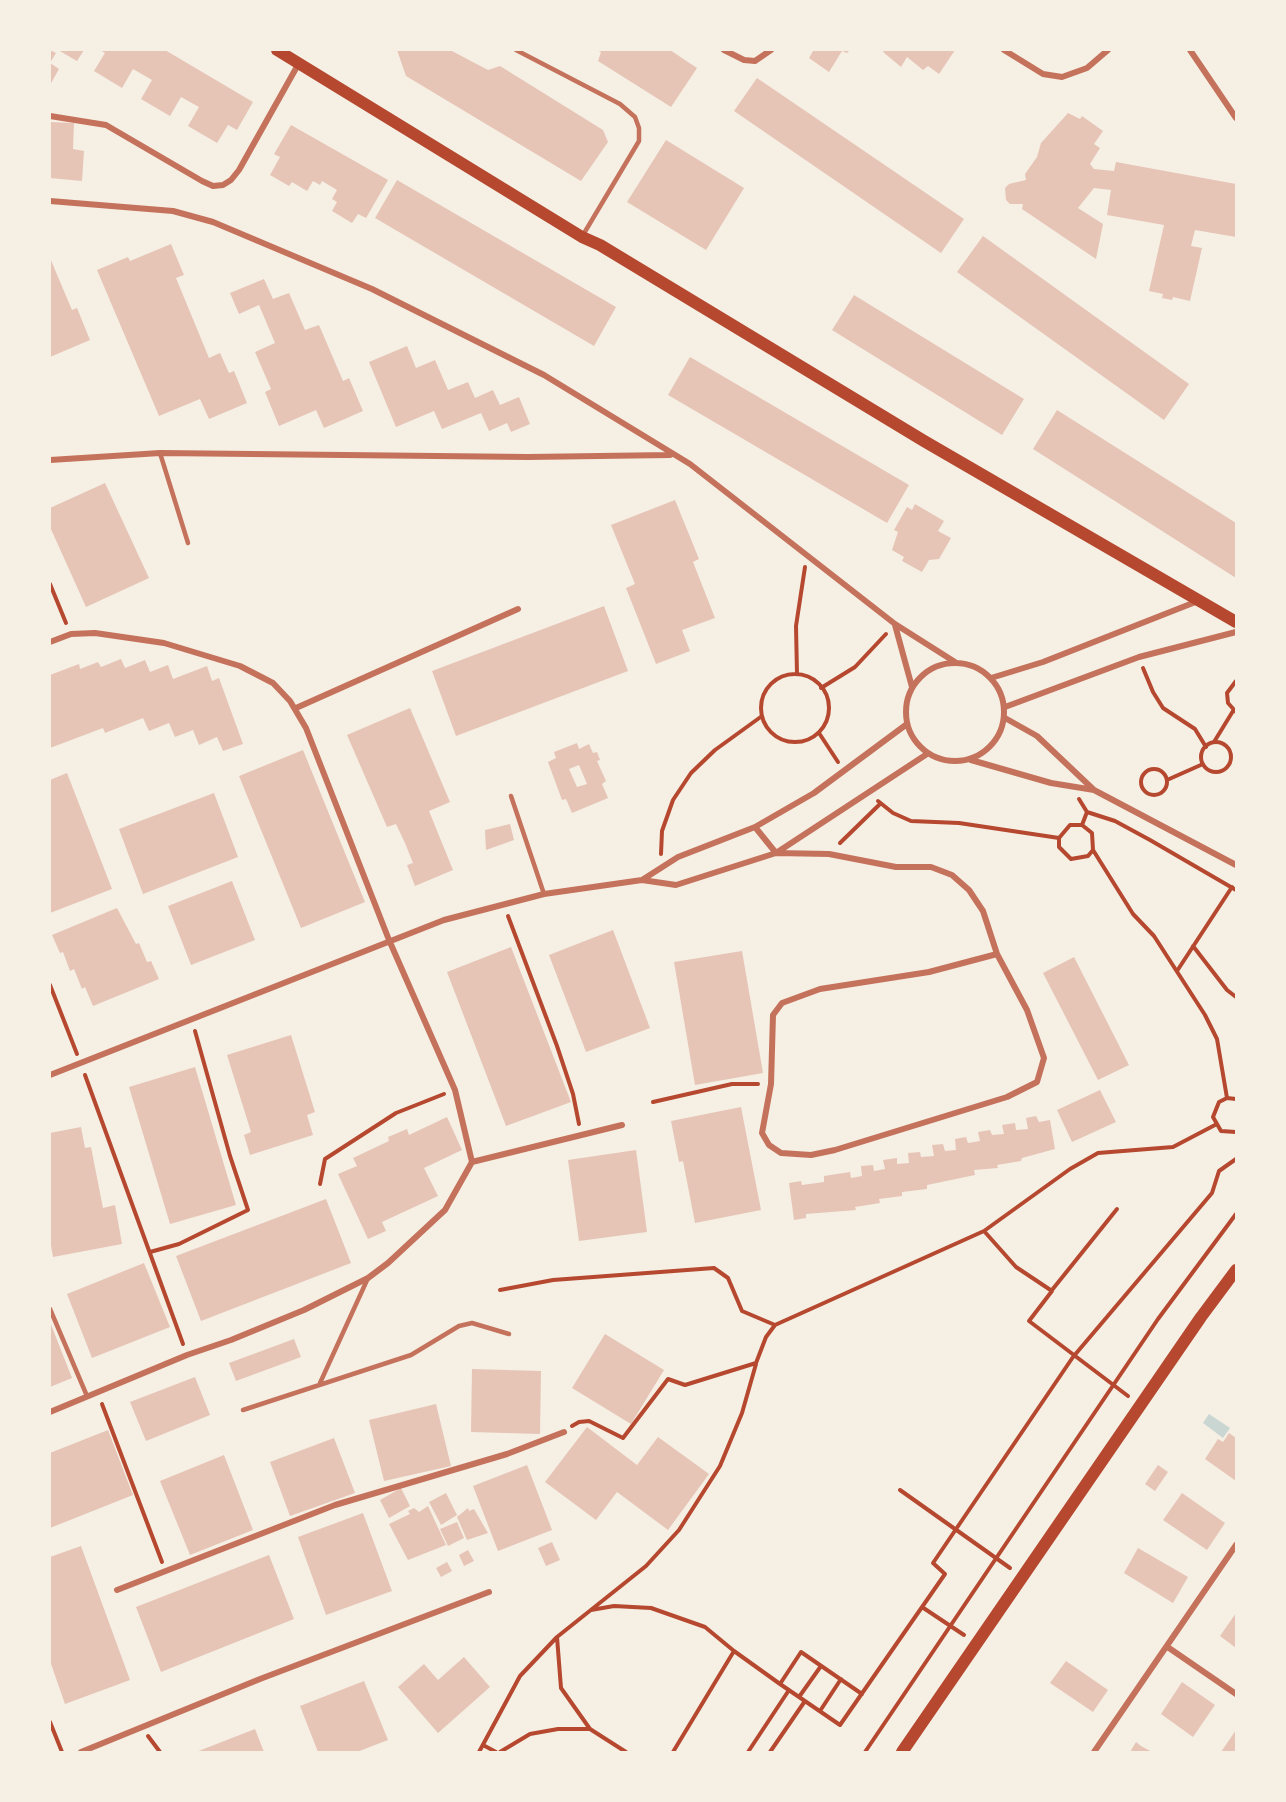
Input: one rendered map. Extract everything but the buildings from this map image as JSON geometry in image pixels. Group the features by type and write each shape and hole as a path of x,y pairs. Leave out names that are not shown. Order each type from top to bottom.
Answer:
{"main road":[{"path":"277,50 582,237 600,245 924,441 1201,599 1236,622"},
{"path":"902,1752 1236,1270"}],"street":[{"path":"724,50 744,60 755,61 771,50"},
{"path":"1004,50 1043,74 1062,77 1087,68 1108,50"},
{"path":"1190,50 1236,117"},
{"path":"50,116 106,125 202,181 213,186 223,185 231,180 239,170 300,62"},
{"path":"50,201 173,211 213,222 372,289 544,375 690,464 895,624 955,662 974,666 991,678 1000,692 1005,707 1005,718 999,736 987,751 970,760"},
{"path":"50,460 160,453 528,457 672,455"},
{"path":"991,678 1043,662 1201,599"},
{"path":"296,708 518,609"},
{"path":"895,624 912,687"},
{"path":"1005,707 1139,657 1236,632"},
{"path":"50,642 71,634 95,633 141,638 240,666 273,683 296,708 351,837 389,940 455,1090 472,1162 445,1210 388,1263 368,1278 283,1318 50,1412"},
{"path":"955,662 938,665 923,674 912,687 905,711 907,724 914,741 927,754 948,762 970,760 1050,783 1094,790"},
{"path":"1005,718 1037,736 1094,790 1236,866"},
{"path":"642,880 678,857 755,827 814,793 907,724"},
{"path":"50,1075 80,1061 192,1020 444,920 544,894 642,880 676,885 776,853 927,754"},
{"path":"755,827 776,853 829,854 896,867 931,867 952,874 969,890 983,911 997,954 1027,1010 1044,1058 1037,1082 1025,1089 835,1150 798,1155 775,1150 762,1133 771,1084 773,1015 787,1000 820,988 929,972 997,954"},
{"path":"472,1162 622,1125"},
{"path":"117,1590 335,1505 507,1454 564,1432"},
{"path":"1094,1752 1168,1648 1236,1545"},
{"path":"81,1752 260,1679 489,1592"},
{"path":"1168,1648 1236,1694"}],"lane":[{"path":"516,50 620,104 634,117 639,128 639,141 582,237"},
{"path":"160,453 188,543"},
{"path":"511,796 544,894"},
{"path":"320,1383 368,1278"},
{"path":"50,1309 87,1396"},
{"path":"243,1410 411,1355 459,1326 472,1323 509,1334"}],"path":[{"path":"797,674 797,616 808,558"},
{"path":"50,584 71,634"},
{"path":"821,688 855,667 895,624"},
{"path":"1139,657 1153,692 1163,708 1195,729 1206,747"},
{"path":"797,674 815,681 821,688 827,696 828,716 819,733 802,742 783,741 767,729 760,711 764,692 778,678 797,674"},
{"path":"1214,742 1223,744 1230,750 1231,760 1227,768 1219,772 1209,771 1203,764 1201,755 1206,747 1214,742 1235,711 1228,703 1227,693 1236,681"},
{"path":"660,867 662,831 673,800 690,773 715,750 762,716"},
{"path":"819,733 843,771"},
{"path":"1231,760 1236,766"},
{"path":"1167,780 1203,764"},
{"path":"1157,769 1164,773 1167,780 1166,789 1160,794 1152,795 1145,791 1141,784 1143,776 1149,770 1157,769"},
{"path":"872,790 880,804 911,822 959,823 1059,838"},
{"path":"829,854 880,804"},
{"path":"1082,825 1087,812 1114,821 1234,889 1177,971"},
{"path":"1093,850 1088,856 1071,859 1059,847 1059,838 1070,825 1082,825 1092,833 1093,850 1133,914 1154,936 1205,1015 1217,1039 1227,1098"},
{"path":"504,904 573,1094 580,1134"},
{"path":"1193,946 1227,990 1236,997"},
{"path":"50,985 187,1355"},
{"path":"150,1252 179,1244 248,1210 230,1156 192,1020"},
{"path":"653,1102 732,1084 771,1084"},
{"path":"320,1184 325,1159 396,1113 455,1090"},
{"path":"1227,1098 1236,1100"},
{"path":"1227,1098 1214,1108 1215,1125 1221,1131 1236,1132"},
{"path":"479,1752 520,1676 557,1637 646,1566 679,1530 720,1466 742,1413 766,1337 775,1325 984,1231 1070,1169 1098,1153 1173,1147 1215,1125"},
{"path":"591,1610 614,1606 651,1608 705,1627 734,1651 840,1725 945,1574 933,1563 1073,1357 1212,1193 1219,1172 1236,1159"},
{"path":"1117,1209 1029,1321 1073,1357 1141,1405"},
{"path":"866,1752 1193,1269 1236,1214"},
{"path":"984,1231 1016,1267 1052,1291"},
{"path":"500,1290 553,1280 714,1268 728,1278 742,1311 775,1325"},
{"path":"564,1432 579,1422 589,1421 623,1438 668,1379 685,1385 756,1363"},
{"path":"97,1392 165,1571"},
{"path":"900,1490 1023,1578"},
{"path":"922,1607 978,1644"},
{"path":"557,1637 561,1688 590,1729 626,1752"},
{"path":"673,1752 734,1651"},
{"path":"780,1684 801,1652 862,1694"},
{"path":"799,1697 821,1666"},
{"path":"820,1711 841,1679"},
{"path":"748,1752 789,1690"},
{"path":"770,1752 805,1701"},
{"path":"50,1722 62,1752"},
{"path":"143,1727 160,1752"},
{"path":"483,1744 498,1752 530,1734 558,1729 590,1729"}],"shaded area":[{"path":"1209,1414 1230,1428 1223,1438 1203,1423"}]}
